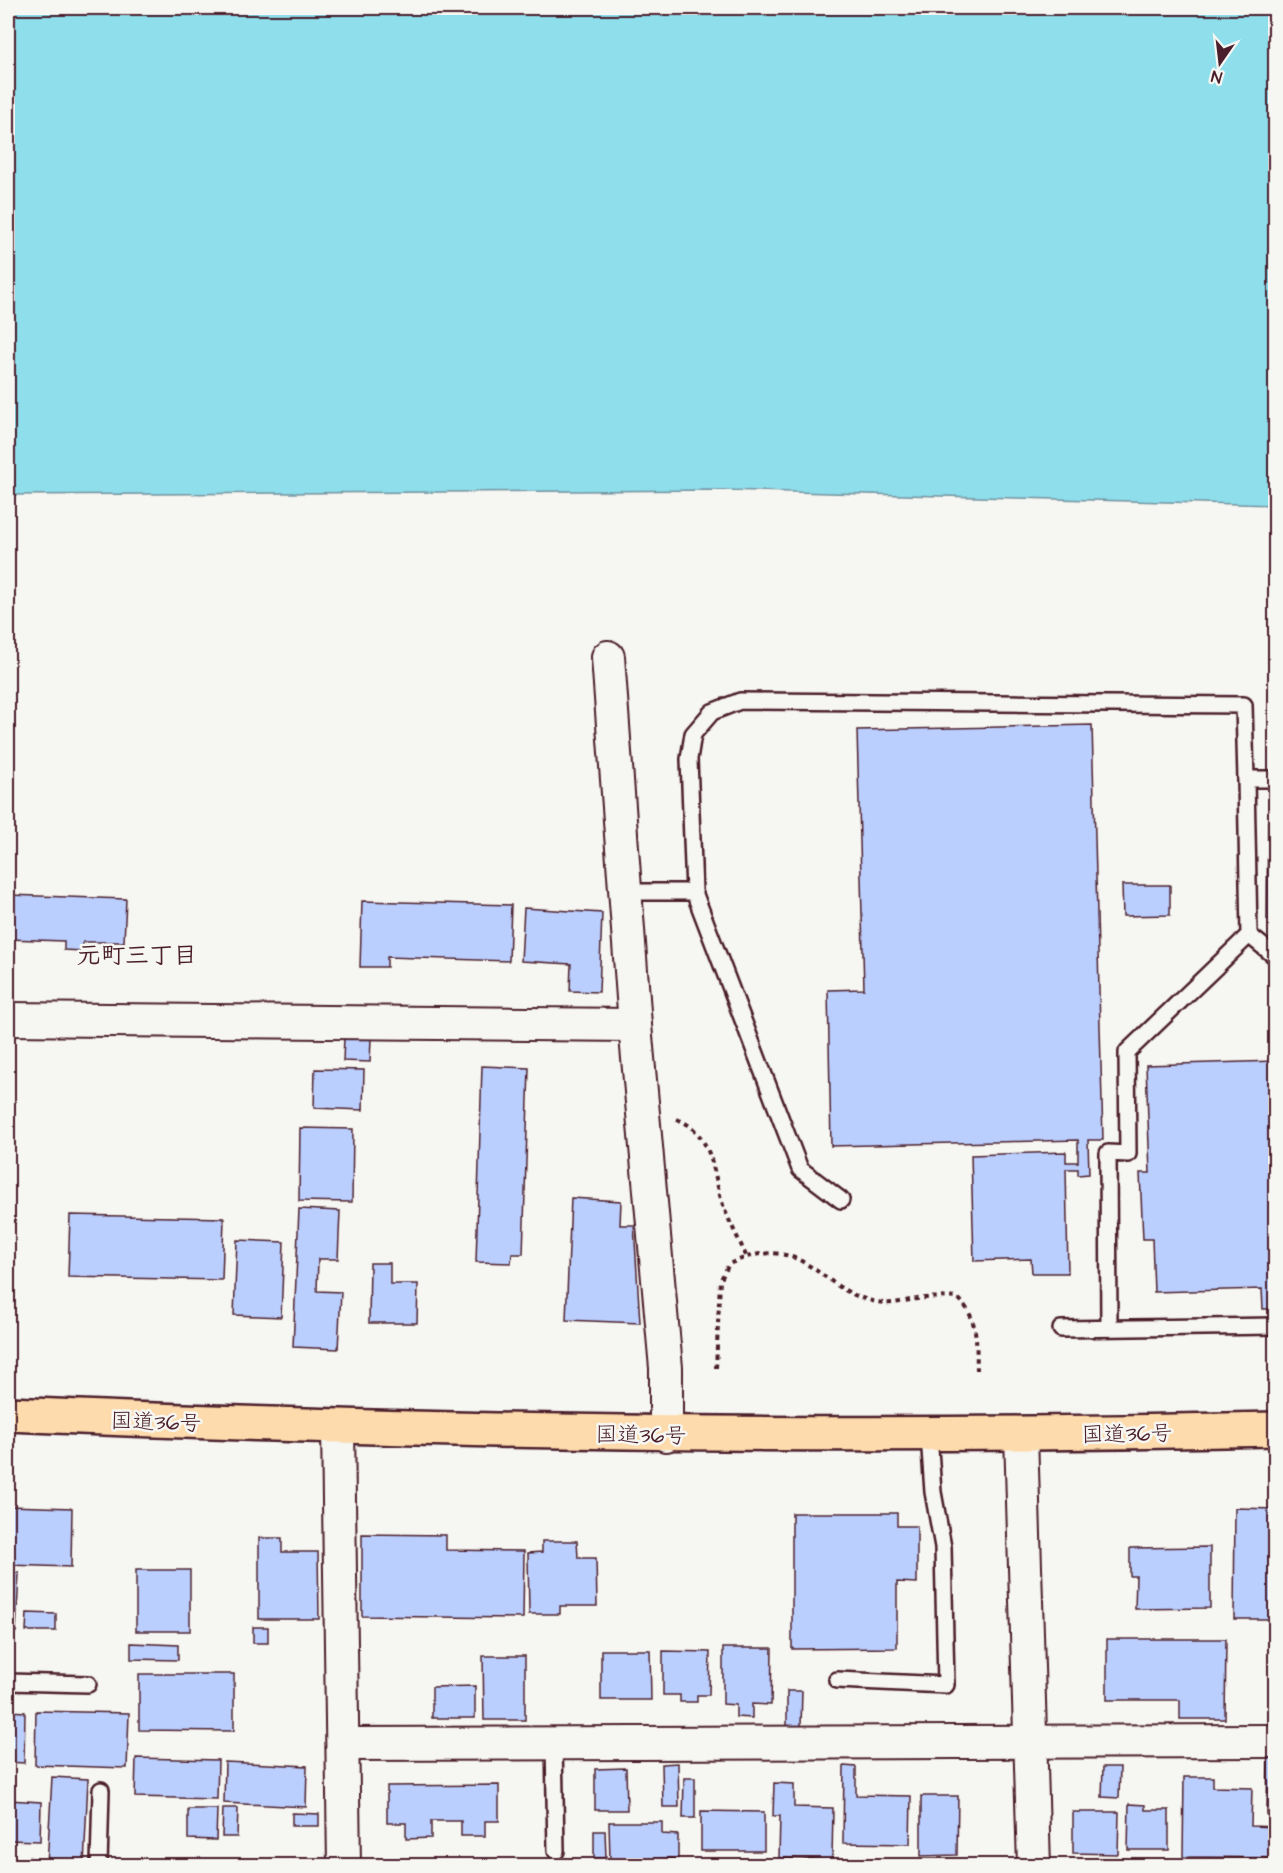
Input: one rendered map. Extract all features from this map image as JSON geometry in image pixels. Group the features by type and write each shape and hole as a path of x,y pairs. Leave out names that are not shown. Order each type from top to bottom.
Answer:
{"highway":[{"name":"国道36号","path":"8,1414 339,1427 666,1435 1021,1435 1275,1429"}],"street":[{"path":"608,657 625,892 666,1368 666,1435"},
{"path":"8,1019 636,1025"},
{"path":"339,1427 344,1866"},
{"path":"1021,1435 1034,1866"},
{"path":"343,1744 1275,1741"}],"lane":[{"path":"841,1200 800,1169 694,892 689,759 693,734 712,712 740,700 1244,705 1249,934 1127,1052 1128,1155 1108,1152 1109,1328"},
{"path":"1246,779 1275,779"},
{"path":"625,892 694,892"},
{"path":"1249,934 1275,957"},
{"path":"1061,1329 1275,1326"},
{"path":"837,1680 946,1685 943,1547 933,1492 929,1435"},
{"path":"8,1682 88,1684"},
{"path":"554,1743 555,1851"},
{"path":"99,1866 101,1790"}],"path":[{"path":"644,1117 679,1119 698,1132 710,1152 723,1206 746,1256"},
{"path":"716,1368 720,1281 729,1264 759,1252 781,1252 804,1261 848,1293 885,1303 937,1297 958,1298 969,1308 976,1329 977,1370"}],"water":[{"path":"8,8 1275,8 1275,505 721,490 8,495"}],"building":[{"path":"1092,725 1103,1140 1088,1140 1089,1174 1078,1175 1078,1169 1066,1169 1068,1273 1032,1273 1031,1259 974,1261 971,1155 1066,1152 1066,1162 1078,1162 1078,1140 831,1146 828,990 864,989 857,730"},
{"path":"1268,821 1276,821 1276,920 1267,920"},
{"path":"1122,885 1170,885 1170,915 1123,916"},
{"path":"8,895 126,899 124,942 83,942 83,951 64,950 64,941 8,939"},
{"path":"362,901 511,905 509,961 387,957 387,967 360,967"},
{"path":"524,908 602,913 599,992 570,991 571,964 521,961"},
{"path":"344,1037 371,1038 370,1062 343,1061"},
{"path":"1276,1061 1276,1309 1263,1309 1262,1289 1154,1292 1152,1239 1143,1239 1140,1173 1150,1173 1146,1065"},
{"path":"482,1066 529,1068 523,1254 512,1254 511,1263 476,1262"},
{"path":"315,1069 364,1070 363,1110 314,1108"},
{"path":"300,1128 353,1129 352,1202 299,1201"},
{"path":"571,1198 621,1201 620,1225 634,1225 640,1323 566,1320"},
{"path":"299,1209 340,1211 338,1259 318,1259 317,1291 341,1292 338,1349 293,1347"},
{"path":"70,1215 224,1218 222,1280 68,1277"},
{"path":"237,1240 284,1242 281,1317 234,1315"},
{"path":"370,1263 390,1263 390,1284 418,1284 417,1323 369,1323"},
{"path":"8,1506 72,1508 71,1567 8,1565"},
{"path":"1235,1508 1276,1509 1276,1619 1234,1619"},
{"path":"792,1513 897,1513 897,1526 917,1526 917,1583 897,1582 897,1648 792,1649"},
{"path":"362,1534 446,1535 446,1550 524,1551 523,1618 362,1616"},
{"path":"259,1538 282,1538 282,1552 318,1552 319,1619 259,1619"},
{"path":"542,1541 577,1541 578,1558 596,1558 597,1606 560,1606 560,1614 529,1614 528,1553 542,1552"},
{"path":"1210,1547 1210,1608 1135,1609 1136,1576 1130,1576 1130,1548"},
{"path":"136,1570 190,1570 190,1631 136,1631"},
{"path":"8,1573 19,1573 16,1632 8,1631"},
{"path":"27,1613 56,1614 56,1631 26,1631"},
{"path":"253,1627 268,1627 268,1643 253,1643"},
{"path":"1107,1639 1226,1639 1225,1719 1180,1719 1180,1700 1107,1700"},
{"path":"131,1643 178,1645 178,1660 131,1659"},
{"path":"723,1648 772,1648 771,1705 752,1704 752,1718 736,1717 736,1705 723,1704"},
{"path":"601,1650 650,1650 651,1700 601,1700"},
{"path":"663,1651 710,1652 709,1695 697,1695 697,1702 680,1702 680,1695 663,1695"},
{"path":"483,1656 525,1656 525,1720 484,1720"},
{"path":"139,1674 234,1674 234,1731 139,1730"},
{"path":"475,1686 475,1718 432,1718 432,1687"},
{"path":"787,1691 802,1691 801,1726 787,1726"},
{"path":"8,1711 25,1712 24,1763 8,1762"},
{"path":"36,1711 129,1713 127,1768 35,1765"},
{"path":"1268,1757 1276,1757 1276,1814 1267,1814"},
{"path":"136,1758 218,1760 217,1799 135,1797"},
{"path":"225,1762 307,1766 306,1807 224,1803"},
{"path":"678,1763 679,1807 663,1807 662,1764"},
{"path":"844,1766 856,1767 856,1795 911,1796 910,1844 843,1843"},
{"path":"1103,1767 1120,1767 1119,1798 1102,1797"},
{"path":"626,1768 627,1810 595,1810 595,1769"},
{"path":"52,1777 88,1779 84,1866 47,1866"},
{"path":"1184,1777 1213,1777 1213,1787 1252,1788 1251,1826 1276,1827 1276,1858 1183,1857"},
{"path":"684,1778 695,1778 695,1818 683,1818"},
{"path":"774,1783 794,1784 794,1807 833,1808 832,1860 779,1858 780,1816 773,1816"},
{"path":"499,1785 499,1821 485,1821 485,1836 461,1836 461,1821 431,1821 431,1838 406,1839 406,1823 387,1823 387,1786"},
{"path":"921,1796 958,1796 957,1855 921,1856"},
{"path":"8,1800 41,1802 40,1841 8,1840"},
{"path":"1129,1804 1145,1805 1145,1810 1169,1810 1169,1850 1128,1850"},
{"path":"223,1808 238,1808 237,1837 222,1837"},
{"path":"188,1809 217,1809 216,1840 188,1839"},
{"path":"701,1811 764,1812 764,1851 701,1851"},
{"path":"1073,1812 1119,1812 1118,1854 1073,1853"},
{"path":"292,1813 319,1814 319,1826 292,1826"},
{"path":"609,1822 662,1822 662,1834 678,1835 678,1858 610,1860"},
{"path":"594,1831 605,1831 606,1858 594,1858"},
{"path":"8,1857 30,1857 30,1866 8,1866"}],"district":[{"name":"元町三丁目","path":"137,955"}]}
